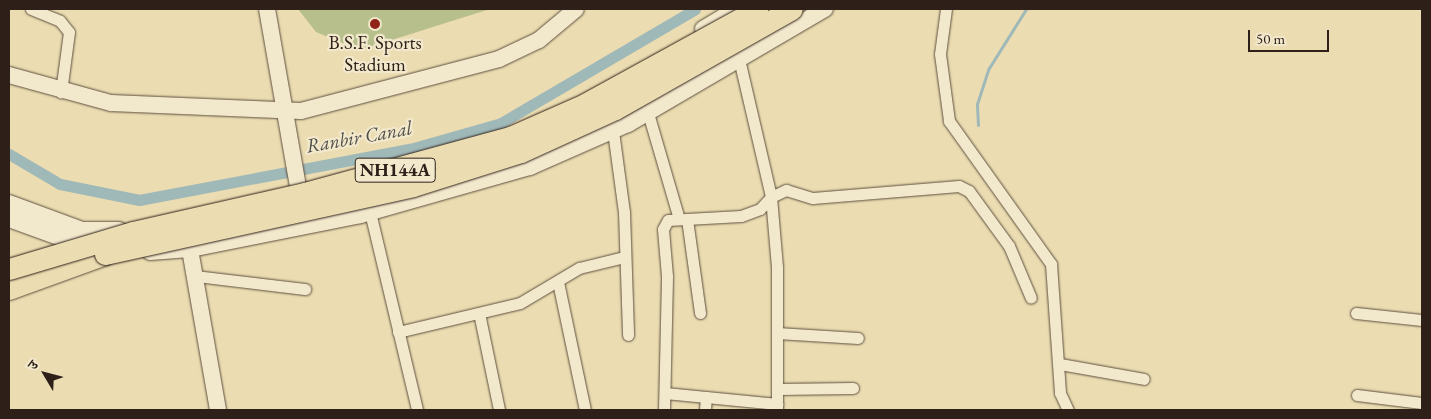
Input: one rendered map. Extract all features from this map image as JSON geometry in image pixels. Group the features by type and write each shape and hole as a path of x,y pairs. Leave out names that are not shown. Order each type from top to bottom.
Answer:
{"highway":[{"name":"NH144A","path":"9,270 133,232 305,193 510,137 593,100 758,9"},
{"name":"NH144A","path":"9,289 104,254 413,186 521,152 615,109 792,9"}],"street":[{"path":"31,9 60,21 69,32 61,92"},
{"path":"267,9 290,153 298,183"},
{"path":"9,75 61,92 112,103 283,112 499,59 539,40 576,9"},
{"path":"9,219 74,244 124,253 190,249 370,212 530,167 613,131 648,113 825,9"},
{"path":"946,9 940,54 950,121 1049,258 1060,364 1060,393 1068,410"},
{"path":"9,270 74,244 116,230 505,131 591,95 727,11"},
{"path":"665,394 706,397 777,407 777,333 771,197 739,60"},
{"path":"648,113 683,219 700,313"},
{"path":"613,131 624,257 628,335"},
{"path":"664,410 667,276 663,229 665,222 683,219 741,216 760,209 771,197 786,190 813,198 964,187 1009,246 1031,298"},
{"path":"9,203 82,230 116,230"},
{"path":"370,212 417,410"},
{"path":"186,213 190,249 218,410"},
{"path":"398,332 520,303 558,282 578,268 624,257"},
{"path":"196,276 305,289"},
{"path":"558,282 585,410"},
{"path":"479,313 499,410"},
{"path":"1356,313 1422,320"},
{"path":"777,333 858,338"},
{"path":"1060,364 1144,379"},
{"path":"778,389 853,388"},
{"path":"1358,395 1422,403"},
{"path":"705,410 706,397"}],"green space":[{"name":"B.S.F. Sports Stadium","path":"298,9 490,9 360,50 316,32"}],"waterway":[{"name":"Ranbir Canal","path":"9,154 60,184 139,200 410,149 501,123 695,9"},
{"path":"978,125 977,104 989,68 1026,9"}],"place":[{"name":"B.S.F. Sports Stadium","path":"375,24"}]}
